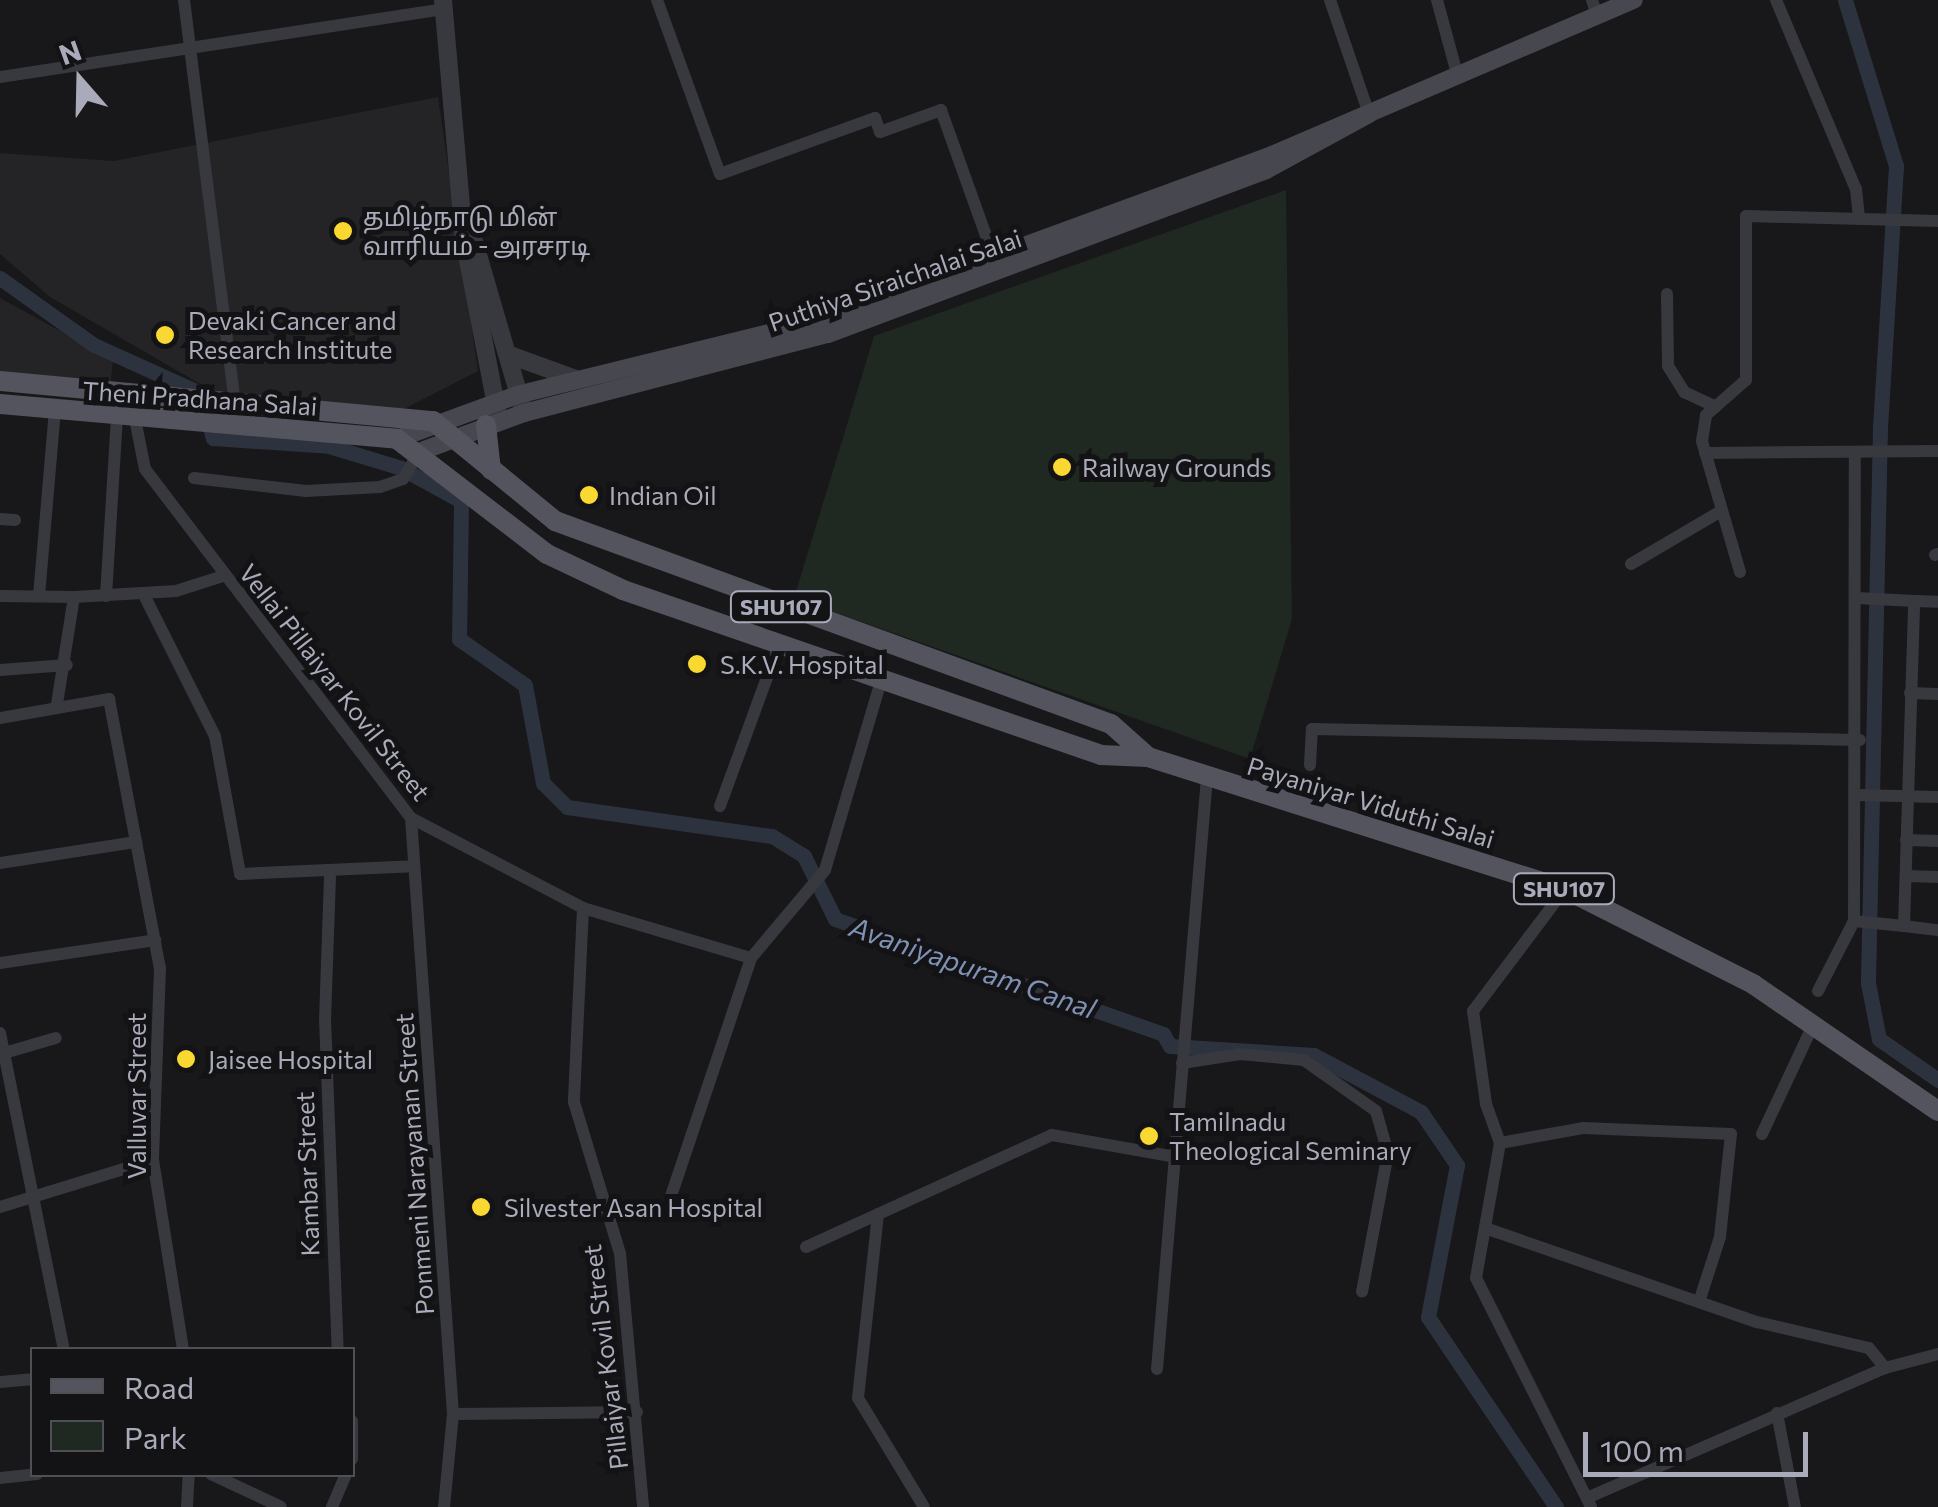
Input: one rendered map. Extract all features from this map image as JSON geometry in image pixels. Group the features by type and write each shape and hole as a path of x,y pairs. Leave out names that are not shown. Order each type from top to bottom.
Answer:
{"main road":[{"name":"Puthiya Siraichalai Salai","path":"410,467 453,436 524,413 828,334 1266,170 1456,70 1595,8 1634,0"},
{"name":"Puthiya Siraichalai Salai","path":"397,440 434,421 517,395 818,320 994,258 1370,114"},
{"name":"Theni Pradhana Salai","path":"0,381 194,401 217,413 397,440"},
{"name":"Theni Pradhana Salai","path":"0,404 126,418 217,413 434,421"},
{"name":"Payaniyar Viduthi Salai","path":"434,421 491,470 591,538 1112,724 1148,756"},
{"path":"491,470 493,423"},
{"name":"Payaniyar Viduthi Salai","path":"397,440 410,467 466,494 574,568 779,645 1101,755 1148,756 1564,889 1813,1025 1938,1111"},
{"path":"574,568 591,538"},
{"path":"738,630 751,596"}],"street":[{"path":"184,0 192,47 217,413"},
{"path":"657,0 720,174 875,118 880,132 941,110 994,258"},
{"path":"1330,0 1370,114"},
{"path":"1437,0 1456,70"},
{"path":"1776,0 1850,176 1858,219"},
{"path":"0,78 444,4 465,214 495,402 493,423"},
{"path":"465,214 524,413"},
{"path":"1740,572 1705,454 1706,415 1746,380 1746,216 1938,221"},
{"path":"1667,294 1668,366 1684,392 1716,406"},
{"path":"507,354 576,379"},
{"path":"465,410 490,373"},
{"path":"39,596 55,411"},
{"path":"106,596 126,418"},
{"name":"Vellai Pillaiyar Kovil Street","path":"126,418 145,469 411,818 582,908 688,934 751,958"},
{"path":"1818,991 1859,922 1864,599 1860,451"},
{"path":"1705,454 1938,451"},
{"path":"194,478 306,491 410,467"},
{"path":"1631,564 1721,510"},
{"path":"0,519 15,520"},
{"path":"0,596 144,594 223,576"},
{"path":"144,594 215,736 240,874 330,877 413,866"},
{"path":"0,718 57,704 67,665 74,597"},
{"path":"1864,599 1938,602"},
{"path":"1898,926 1906,876 1901,799 1914,601"},
{"path":"720,806 779,645"},
{"path":"0,670 67,665"},
{"path":"671,1196 751,958 824,870 882,678"},
{"path":"1910,693 1938,694"},
{"name":"Valluvar Street","path":"57,704 108,699 136,842 154,940 153,1160 183,1347"},
{"path":"1310,766 1312,729 1860,740"},
{"path":"1157,1369 1207,777"},
{"path":"1862,795 1938,797"},
{"name":"Ponmeni Narayanan Street","path":"411,818 453,1414 444,1507"},
{"path":"1906,840 1938,841"},
{"path":"0,863 136,842"},
{"path":"1906,876 1938,878"},
{"name":"Kambar Street","path":"330,877 325,1019 338,1347"},
{"path":"1564,889 1474,1011 1500,1143 1476,1278 1589,1502 1777,1413 1885,1368 1938,1354"},
{"name":"Pillaiyar Kovil Street","path":"582,908 574,1102 620,1253 643,1507"},
{"path":"1859,922 1938,930"},
{"path":"0,962 154,940"},
{"path":"1762,1134 1813,1025"},
{"path":"0,1033 38,1201 63,1347"},
{"path":"2,1053 56,1038"},
{"path":"1182,1063 1240,1054 1304,1060 1376,1111 1388,1153 1362,1292"},
{"path":"1500,1143 1583,1128 1731,1134 1720,1237 1700,1299"},
{"path":"806,1247 1052,1135 1175,1157"},
{"path":"0,1207 38,1201 153,1160"},
{"path":"878,1214 858,1398 924,1507"},
{"path":"1486,1228 1700,1299 1869,1348 1885,1368"},
{"path":"0,1382 30,1379"},
{"path":"453,1414 637,1412"},
{"path":"1777,1413 1795,1507"},
{"path":"0,1478 30,1475"},
{"path":"186,1507 189,1477"},
{"path":"217,1477 280,1507"},
{"path":"332,1507 345,1477"}],"shaded area":[{"name":"தமிழ்நாடு மின் வாரியம் - அரசரடி","path":"438,97 478,371 402,410 216,393 50,297 0,254 0,153 114,161"},
{"path":"0,298 113,360 110,388 0,376"}],"green space":[{"name":"Railway Grounds","path":"1286,190 1292,619 1250,759 794,598 874,336"}],"waterway":[{"path":"1845,0 1896,166 1880,427 1868,983 1879,1039 1938,1080"},
{"name":"Avaniyapuram Canal","path":"0,278 94,345 200,393 213,438 329,446 401,468 461,501 459,639 525,685 543,783 567,807 772,836 804,856 835,919 1163,1034 1170,1046 1314,1055 1421,1112 1457,1165 1428,1317 1556,1507"}],"place":[{"name":"தமிழ்நாடு மின் வாரியம் - அரசரடி","path":"343,231"},
{"name":"Devaki Cancer and Research Institute","path":"165,335"},
{"name":"Railway Grounds","path":"1062,467"},
{"name":"Indian Oil","path":"589,495"},
{"name":"S.K.V. Hospital","path":"697,664"},
{"name":"Jaisee Hospital","path":"186,1059"},
{"name":"Tamilnadu Theological Seminary","path":"1149,1136"},
{"name":"Silvester Asan Hospital","path":"481,1207"}]}
